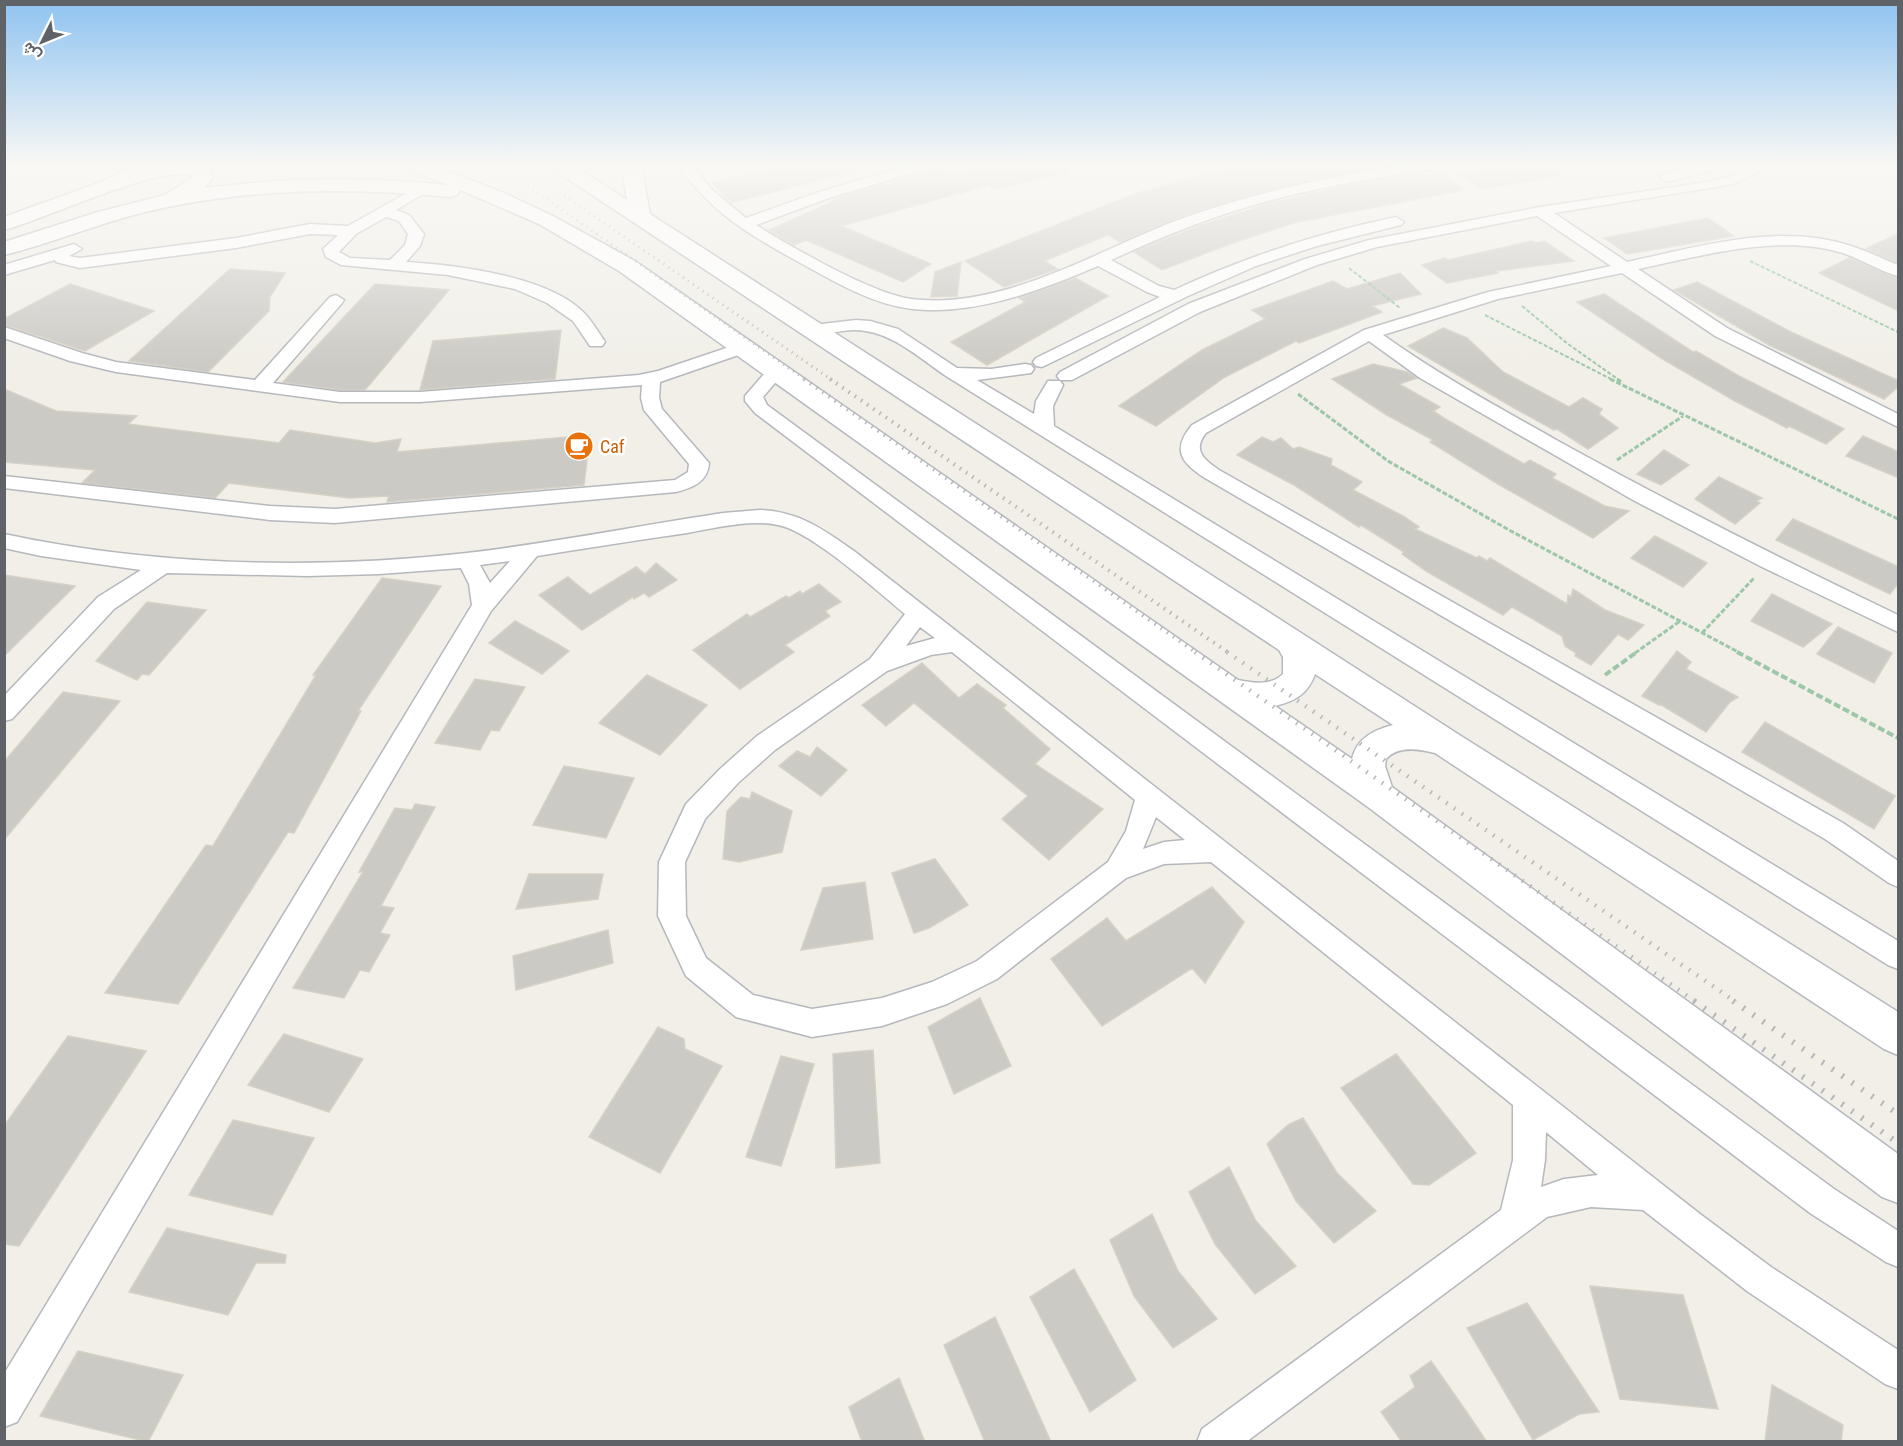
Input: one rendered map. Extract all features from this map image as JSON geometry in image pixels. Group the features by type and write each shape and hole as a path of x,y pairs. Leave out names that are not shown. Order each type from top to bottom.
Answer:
{"main road":[{"path":"4,249 56,232"},
{"path":"568,232 627,267 744,347 1380,797 1899,1181"},
{"path":"664,232 1449,746 1899,1035"},
{"path":"1231,691 1254,696 1276,695 1292,686 1301,672 1300,656 1290,640"},
{"path":"1380,797 1370,780 1368,762 1374,748 1388,738 1407,735 1428,737 1449,746"}],"street":[{"path":"61,252 62,259 66,262 80,263 236,243 292,232"},
{"path":"349,232 331,249 332,254 344,266 393,266 456,271 535,291 573,312 588,326 596,342"},
{"path":"393,266 412,246 415,232"},
{"path":"759,232 822,268 897,301 913,304 960,304 991,299 1056,277 1162,232"},
{"path":"952,372 977,375 1003,374 1034,365 1231,270 1351,232"},
{"path":"1377,232 1386,240"},
{"path":"1046,429 1041,413 1044,398 1060,380 1194,308 1252,283 1332,255 1386,240 1427,232"},
{"path":"1570,232 1721,332 1899,421"},
{"path":"1899,271 1846,249 1809,242 1781,240 1722,248 1621,267 1505,292 1370,334 1199,429 1191,436 1188,446 1191,456 1199,466 1834,831 1899,875"},
{"path":"4,270 83,246"},
{"path":"1096,259 1153,289 1174,296"},
{"path":"1081,266 1138,296 1149,308"},
{"path":"259,387 336,300"},
{"path":"813,330 854,325 883,329 1899,956"},
{"path":"4,332 106,365 340,397 396,398 651,378 744,347"},
{"path":"1370,334 1426,374 1599,472 1768,562 1899,624"},
{"path":"1066,350 1088,363"},
{"path":"777,370 754,396 756,405 760,409 1813,1193 1899,1250"},
{"path":"4,482 270,513 335,516 676,486 695,477 699,463 653,410 650,398 651,378"},
{"path":"4,541 163,566 307,569 467,560 723,520 781,519 823,538 1649,1195 1759,1279 1899,1371"},
{"path":"4,1409 483,605 529,552"},
{"path":"106,603 118,560"},
{"path":"467,560 480,584 483,605"},
{"path":"4,712 106,603 163,566"},
{"path":"918,612 908,630 878,665 766,743 729,776 695,812 672,862 672,916 696,967 746,1006 812,1023 882,1012 937,994 987,970 1117,870 1164,853 1216,850"},
{"path":"878,665 921,650 957,643"},
{"path":"1117,870 1138,834 1149,796"},
{"path":"1514,1221 1529,1174 1531,1123 1527,1098"},
{"path":"1215,1442 1536,1205 1560,1195 1588,1190 1617,1190 1649,1195"}],"path":[{"path":"1722,248 1899,332"},
{"path":"1332,255 1415,319"},
{"path":"1505,292 1568,344 1639,393"},
{"path":"1463,304 1684,416 1899,519"},
{"path":"1283,383 1388,461 1509,531 1899,738"},
{"path":"1599,472 1684,416"},
{"path":"1702,633 1768,562"},
{"path":"1586,689 1680,621"}],"building":[{"path":"773,232 856,232 931,264 903,282 806,240 794,245"},
{"path":"1037,232 1143,232 1120,242 1108,235 1044,261 1058,269 1004,287 965,261"},
{"path":"1182,232 1265,232 1162,270 1134,252"},
{"path":"1633,232 1729,232 1734,236 1627,254 1604,238"},
{"path":"1899,233 1899,263 1866,249"},
{"path":"1532,241 1536,243 1544,241 1574,261 1496,271 1498,273 1447,283 1422,265 1445,258 1448,260"},
{"path":"1849,258 1899,278 1899,311 1819,273"},
{"path":"961,262 957,296 931,297 935,272"},
{"path":"230,269 285,273 270,297 269,311 208,372 129,361"},
{"path":"1400,273 1421,294 1372,306 1382,312 1299,343 1296,341 1225,377 1156,426 1119,406 1202,350 1265,319 1252,310 1333,281 1347,289"},
{"path":"1075,278 1108,296 987,365 951,342 1025,302 1019,298"},
{"path":"1697,282 1791,332 1899,381 1899,386 1884,399 1769,345 1674,290"},
{"path":"70,284 154,311 85,351 4,325 4,319"},
{"path":"375,284 449,290 365,390 340,390 283,382"},
{"path":"1604,294 1693,352 1696,351 1739,376 1844,429 1826,444 1789,426 1787,428 1735,401 1661,358 1577,302"},
{"path":"1443,328 1467,338 1503,372 1569,407 1583,398 1602,409 1599,414 1618,428 1588,449 1557,429 1554,430 1516,409 1408,346"},
{"path":"561,330 555,379 420,390 433,341"},
{"path":"1373,364 1407,372 1417,378 1399,384 1440,407 1433,411 1447,420 1524,464 1530,460 1556,474 1552,478 1605,506 1629,511 1593,538 1498,484 1430,442 1433,440 1385,414 1332,379"},
{"path":"4,389 56,411 137,416 128,424 279,443 290,430 375,443 401,439 397,452 590,435 584,485 387,502 389,496 349,498 229,483 215,498 82,483 95,470 4,462"},
{"path":"1863,436 1899,452 1899,478 1846,456"},
{"path":"1262,437 1273,442 1281,438 1293,449 1299,447 1332,459 1331,465 1362,482 1353,490 1403,516 1419,527 1415,529 1477,558 1479,556 1487,561 1490,558 1567,604 1568,595 1571,597 1573,589 1605,610 1644,625 1628,640 1618,634 1591,665 1575,656 1576,653 1565,646 1562,636 1512,607 1503,615 1426,571 1402,554 1404,552 1361,525 1359,527 1294,485 1237,455"},
{"path":"1664,450 1689,465 1661,485 1637,474"},
{"path":"1719,477 1762,498 1756,501 1760,503 1735,524 1695,499"},
{"path":"1793,519 1899,567 1899,582 1890,594 1776,540"},
{"path":"1655,536 1707,563 1683,587 1631,558"},
{"path":"656,563 677,580 649,597 644,593 634,599 633,597 582,630 539,595 568,577 590,595 636,567 645,574"},
{"path":"4,575 75,586 4,656"},
{"path":"382,578 441,586 358,711 361,711 294,833 288,832 178,1004 105,993 206,845 213,846 316,675 313,675"},
{"path":"819,584 841,602 825,611 830,616 785,645 794,652 740,689 693,650 747,614 750,617 786,596 789,598 800,591 802,594"},
{"path":"1772,594 1832,624 1803,647 1751,621"},
{"path":"147,602 206,610 149,675 142,674 137,680 96,661"},
{"path":"515,621 569,651 542,674 489,643"},
{"path":"1838,627 1892,653 1874,683 1817,654"},
{"path":"1677,651 1691,662 1686,669 1738,697 1730,702 1706,732 1660,704 1642,696"},
{"path":"922,663 959,698 977,684 1006,705 1003,708 1050,749 1035,764 1103,809 1049,860 1002,819 1028,796 914,703 886,726 862,705"},
{"path":"647,675 707,705 660,755 599,723"},
{"path":"475,679 525,687 499,731 491,730 480,750 435,743"},
{"path":"63,692 120,701 4,840 4,762"},
{"path":"1765,722 1895,796 1874,829 1742,752"},
{"path":"817,747 847,770 821,796 779,766 797,751 810,757"},
{"path":"564,766 634,778 606,838 533,825"},
{"path":"752,792 792,811 782,852 739,862 723,859 727,811 741,797 750,799"},
{"path":"415,804 435,807 381,906 394,908 380,933 390,935 369,972 360,970 344,998 293,988 363,872 359,872 395,808 412,810"},
{"path":"935,859 968,905 929,928 914,933 892,873"},
{"path":"529,874 603,874 598,899 516,909"},
{"path":"865,882 873,939 801,950 823,888"},
{"path":"1212,887 1244,922 1205,983 1192,968 1102,1026 1051,959 1107,918 1126,941"},
{"path":"608,930 613,963 516,990 513,956"},
{"path":"980,998 1011,1066 954,1094 928,1027"},
{"path":"658,1027 684,1039 685,1049 722,1066 660,1173 589,1137"},
{"path":"284,1034 363,1059 329,1112 248,1085"},
{"path":"68,1036 146,1051 19,1246 4,1244 4,1126"},
{"path":"873,1050 880,1163 836,1168 833,1054"},
{"path":"1396,1054 1476,1153 1429,1185 1413,1184 1341,1088"},
{"path":"781,1056 814,1064 781,1166 746,1157"},
{"path":"1303,1118 1337,1173 1376,1211 1334,1243 1296,1201 1267,1144 1288,1125"},
{"path":"233,1120 314,1138 272,1215 189,1195"},
{"path":"1229,1167 1256,1221 1296,1266 1255,1294 1215,1244 1189,1192"},
{"path":"1152,1214 1178,1271 1217,1319 1173,1348 1134,1296 1110,1240"},
{"path":"167,1228 286,1255 285,1263 256,1263 228,1315 129,1292"},
{"path":"1074,1269 1136,1380 1090,1412 1030,1297"},
{"path":"1590,1286 1683,1295 1718,1409 1620,1399"},
{"path":"1527,1303 1599,1412 1579,1414 1533,1440 1467,1328"},
{"path":"995,1317 1051,1442 985,1442 944,1345"},
{"path":"78,1351 183,1375 148,1442 40,1416"},
{"path":"1431,1361 1487,1442 1402,1442 1381,1412 1415,1387 1410,1376"},
{"path":"899,1378 925,1442 862,1442 849,1407"},
{"path":"1772,1385 1843,1425 1841,1442 1765,1442"}],"railway":[{"path":"595,232 806,380"},
{"path":"618,232 832,380"},
{"path":"804,379 1197,653"},
{"path":"830,379 1229,653"},
{"path":"1195,652 1696,1002"},
{"path":"1227,652 1736,1002"},
{"path":"1694,1001 1898,1143"},
{"path":"1733,1001 1898,1114"}],"place":[{"name":"Caf","path":"579,446"}]}
